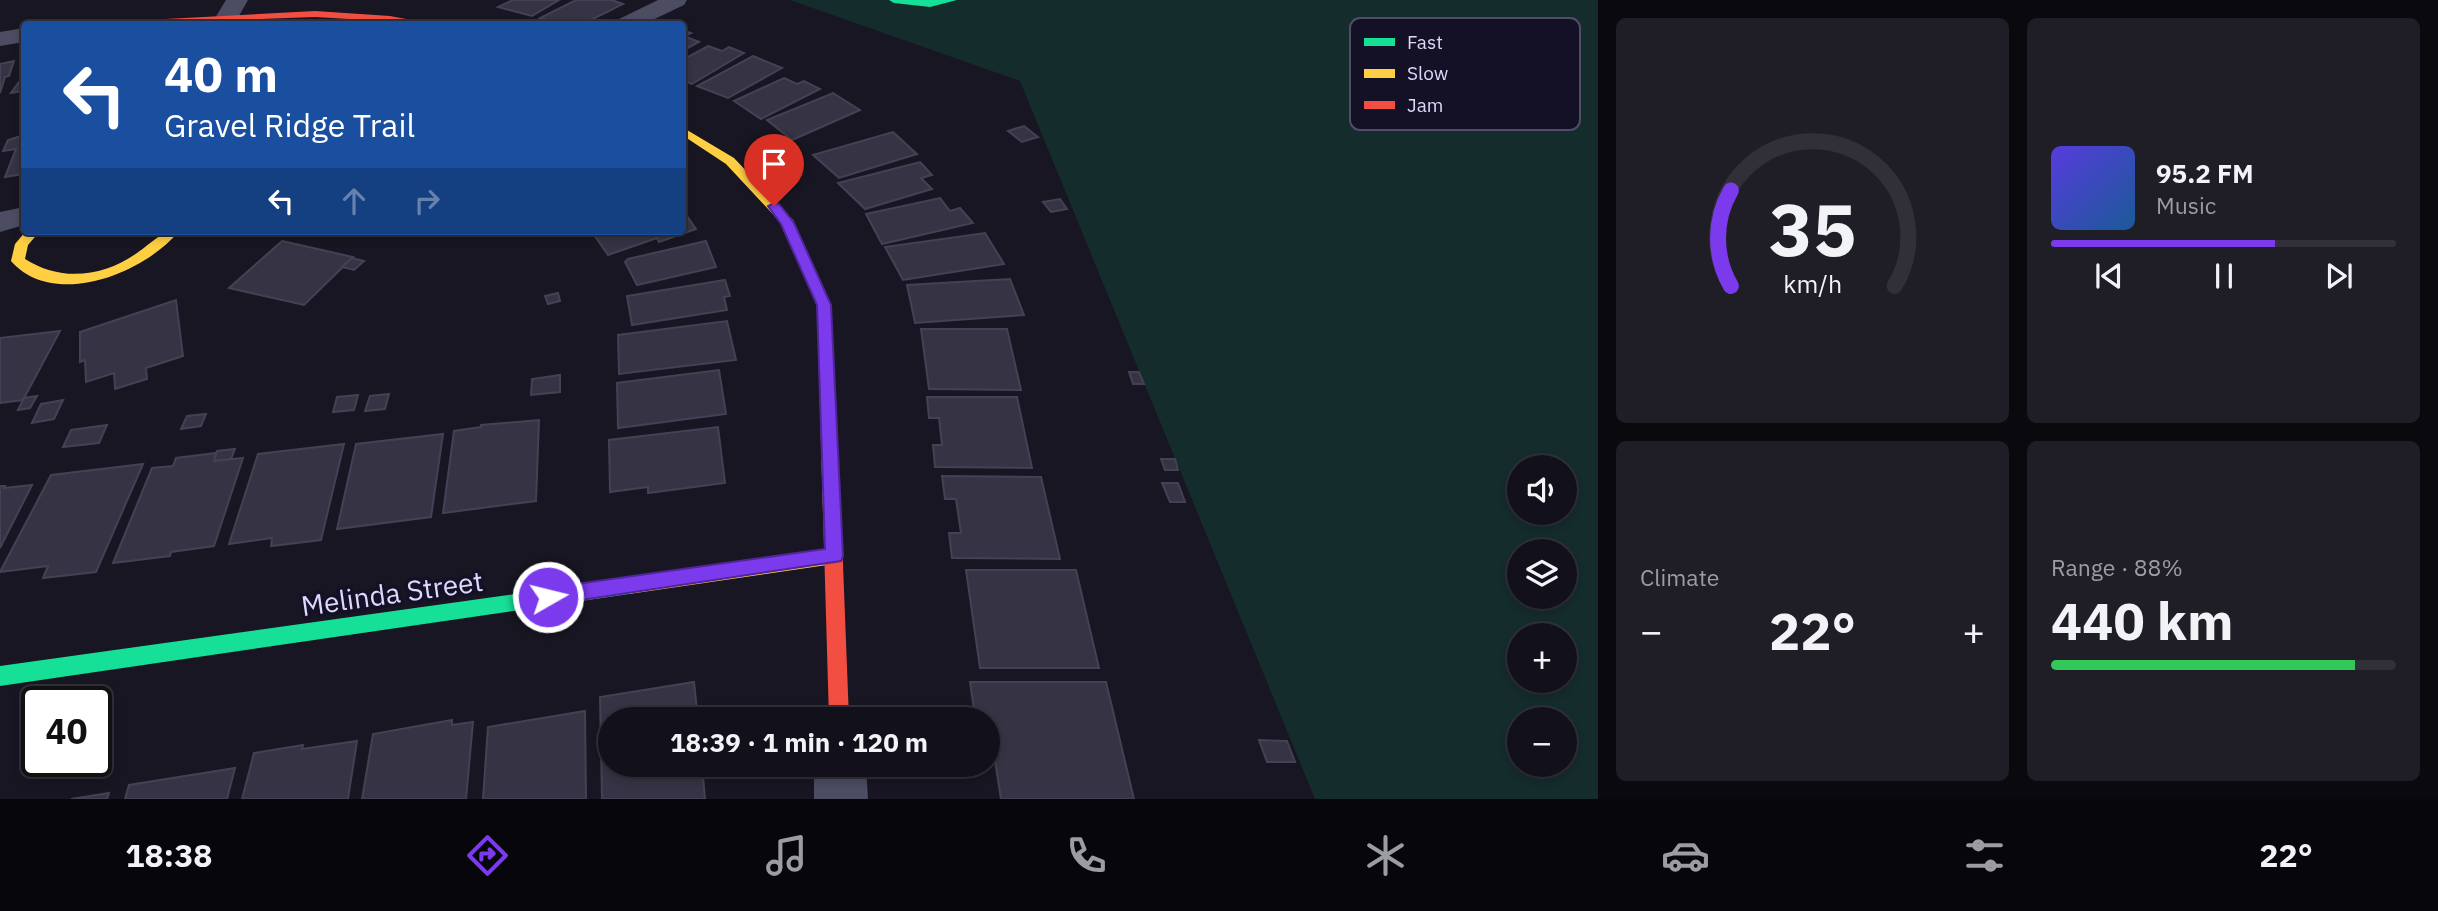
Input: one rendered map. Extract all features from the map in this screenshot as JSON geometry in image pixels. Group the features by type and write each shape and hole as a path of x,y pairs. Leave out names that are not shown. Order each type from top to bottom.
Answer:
{"street":[{"path":"633,21 676,0"},
{"path":"894,0 930,4 952,0"},
{"path":"148,21 232,9 375,16 408,21"},
{"path":"0,39 21,36"},
{"path":"686,133 730,161 788,223 824,305 839,707"},
{"path":"0,222 21,217"},
{"path":"30,235 22,244 18,261 26,272 43,279 73,280 101,275 138,260 160,246 169,235"},
{"name":"Melinda Street","path":"0,676 834,556"},
{"path":"840,777 841,799"}],"green space":[{"path":"790,0 1598,0 1598,799 1315,799 1020,81"}],"building":[{"path":"513,0 559,0 532,16 498,7"},
{"path":"576,0 612,0 623,4 589,21 548,21 540,18"},
{"path":"686,37 699,42 686,49"},
{"path":"708,46 722,51 729,47 744,53 692,84 686,82 686,58"},
{"path":"753,56 782,68 728,98 697,86"},
{"path":"14,61 9,76 5,77 0,93 0,64"},
{"path":"784,78 797,84 804,81 820,89 761,119 734,101"},
{"path":"21,79 21,91 11,93"},
{"path":"833,93 860,110 792,140 767,120"},
{"path":"1024,126 1038,137 1022,142 1008,131"},
{"path":"893,132 917,154 839,178 813,155"},
{"path":"21,136 21,174 5,177 16,149 3,151 8,140"},
{"path":"920,162 932,175 921,178 932,189 865,209 838,183"},
{"path":"940,198 950,211 960,208 973,223 882,244 866,214"},
{"path":"1060,199 1067,209 1051,212 1043,202"},
{"path":"686,215 696,229 686,233"},
{"path":"985,233 1004,264 903,280 885,247"},
{"path":"594,235 679,235 659,242 657,238 608,255"},
{"path":"282,241 353,257 304,305 229,288"},
{"path":"706,241 716,267 637,285 625,262 628,259"},
{"path":"352,258 364,261 354,270 342,267"},
{"path":"1010,279 1024,315 915,323 907,285"},
{"path":"725,280 730,296 724,297 727,310 632,325 627,296"},
{"path":"558,293 560,301 548,304 545,296"},
{"path":"176,300 183,356 146,368 147,379 115,389 114,373 86,382 85,360 80,362 80,332"},
{"path":"727,321 736,360 619,374 618,335"},
{"path":"921,329 1007,329 1021,390 929,389"},
{"path":"60,331 23,400 0,403 0,338"},
{"path":"719,370 726,414 618,428 617,383"},
{"path":"1129,372 1139,372 1144,384 1133,384"},
{"path":"560,375 560,392 531,395 532,379"},
{"path":"389,394 385,409 365,411 370,396"},
{"path":"358,395 354,410 333,412 337,397"},
{"path":"37,396 30,408 18,410 24,398"},
{"path":"927,397 1017,397 1032,468 935,467 933,445 942,445 939,418 929,418"},
{"path":"63,400 54,419 32,423 41,404"},
{"path":"206,414 201,426 181,429 187,416"},
{"path":"539,420 536,501 443,513 454,431 481,425"},
{"path":"107,425 99,443 63,447 71,430"},
{"path":"718,427 725,483 648,493 648,487 610,492 609,440"},
{"path":"443,434 431,517 337,529 356,444"},
{"path":"344,444 321,540 271,546 272,538 229,544 258,454"},
{"path":"235,449 231,459 214,461 217,451"},
{"path":"216,453 214,461 243,458 214,546 171,552 170,556 113,563 152,468 173,466 176,458"},
{"path":"1161,459 1175,459 1178,470 1165,470"},
{"path":"143,464 96,572 43,578 48,566 0,572 51,475"},
{"path":"942,476 1041,477 1060,559 952,558 949,533 961,533 956,499 945,499"},
{"path":"1162,483 1178,483 1185,502 1170,502"},
{"path":"32,485 0,548 0,486 5,486 4,488"},
{"path":"966,570 1076,570 1099,668 980,668"},
{"path":"694,682 697,707 600,707 600,697"},
{"path":"970,682 1106,682 1134,799 1001,799 998,777 1000,777 1000,707 974,707"},
{"path":"585,711 586,799 483,799 488,727"},
{"path":"452,720 452,725 473,722 466,799 362,799 373,734"},
{"path":"1259,740 1287,741 1295,762 1267,762"},
{"path":"357,741 348,799 242,799 254,753 303,745 302,749"},
{"path":"235,768 227,799 125,799 129,785"},
{"path":"602,777 703,777 705,799 602,799"},
{"path":"109,793 107,799 71,799"}],"traffic: fast":[{"path":"894,0 930,4 952,0"},
{"path":"0,676 629,586"}],"traffic: slow":[{"path":"686,133 730,161 788,223 824,305 832,513"},
{"path":"30,235 22,244 18,261 36,273 56,279 99,276 120,269 157,246 168,235"},
{"path":"629,586 834,556"}],"traffic: jam":[{"path":"169,21 315,14 405,21"},
{"path":"832,513 839,707"}],"route":[{"path":"548,597 834,556 824,305 807,261 788,223 774,206"}]}
